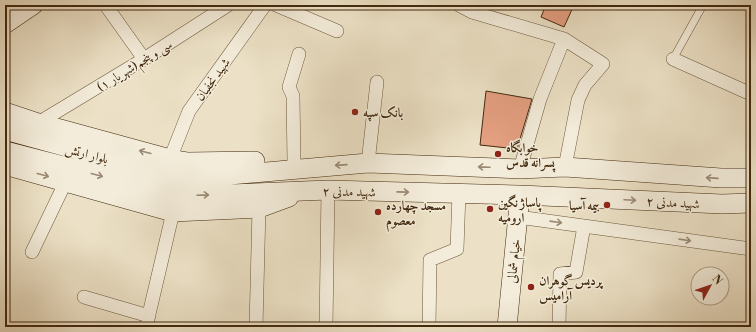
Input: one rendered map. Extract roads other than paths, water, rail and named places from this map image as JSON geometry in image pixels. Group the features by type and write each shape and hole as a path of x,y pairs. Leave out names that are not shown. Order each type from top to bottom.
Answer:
{"main road":[{"path":"5,24 33,5"},
{"path":"5,112 38,123 168,176"},
{"name":"بلوار ارتش","path":"5,130 168,176"},
{"name":"بلوار ارتش","path":"5,151 168,176"},
{"name":"شهید مدنی ۲","path":"168,176 184,179 301,164 368,164 520,169 565,167 721,178 751,178"},
{"path":"5,165 173,212 259,208 307,191"},
{"name":"شهید مدنی ۲","path":"168,176 180,196 328,190 520,195 722,204 751,203"},
{"name":"خیام شمالی","path":"507,327 520,195"}],"street":[{"name":"سی و پنجم(شهریار ۱)","path":"38,123 144,59 228,5"},
{"name":"شهید نجفیان","path":"168,176 189,111 265,5"},
{"path":"276,5 337,31"},
{"path":"459,5 472,12 564,39 603,64 585,85 578,100 565,167"},
{"path":"107,7 144,59"},
{"path":"520,169 540,99 564,39"},
{"path":"299,54 289,87 293,96 301,164"},
{"path":"673,59 751,94"},
{"path":"368,164 377,82"},
{"path":"32,252 66,181"},
{"path":"326,327 328,190"},
{"path":"429,327 430,260 457,249 459,193"},
{"path":"256,327 259,208"},
{"path":"84,297 148,321 173,212"},
{"path":"518,217 751,249"},
{"path":"559,327 560,274 576,272 584,226"}],"lane":[{"path":"673,59 703,5"}],"place":[{"name":"بانک سپه","path":"355,112"},
{"name":"خوابگاە پسرانە قدس","path":"498,154"},
{"name":"بیمه آسیا","path":"607,205"},
{"name":"پاساژ نگین ارومیه","path":"490,209"},
{"name":"مسجد چهارده معصوم","path":"378,212"},
{"name":"پردیس گوهران آرامیس","path":"531,287"}]}
